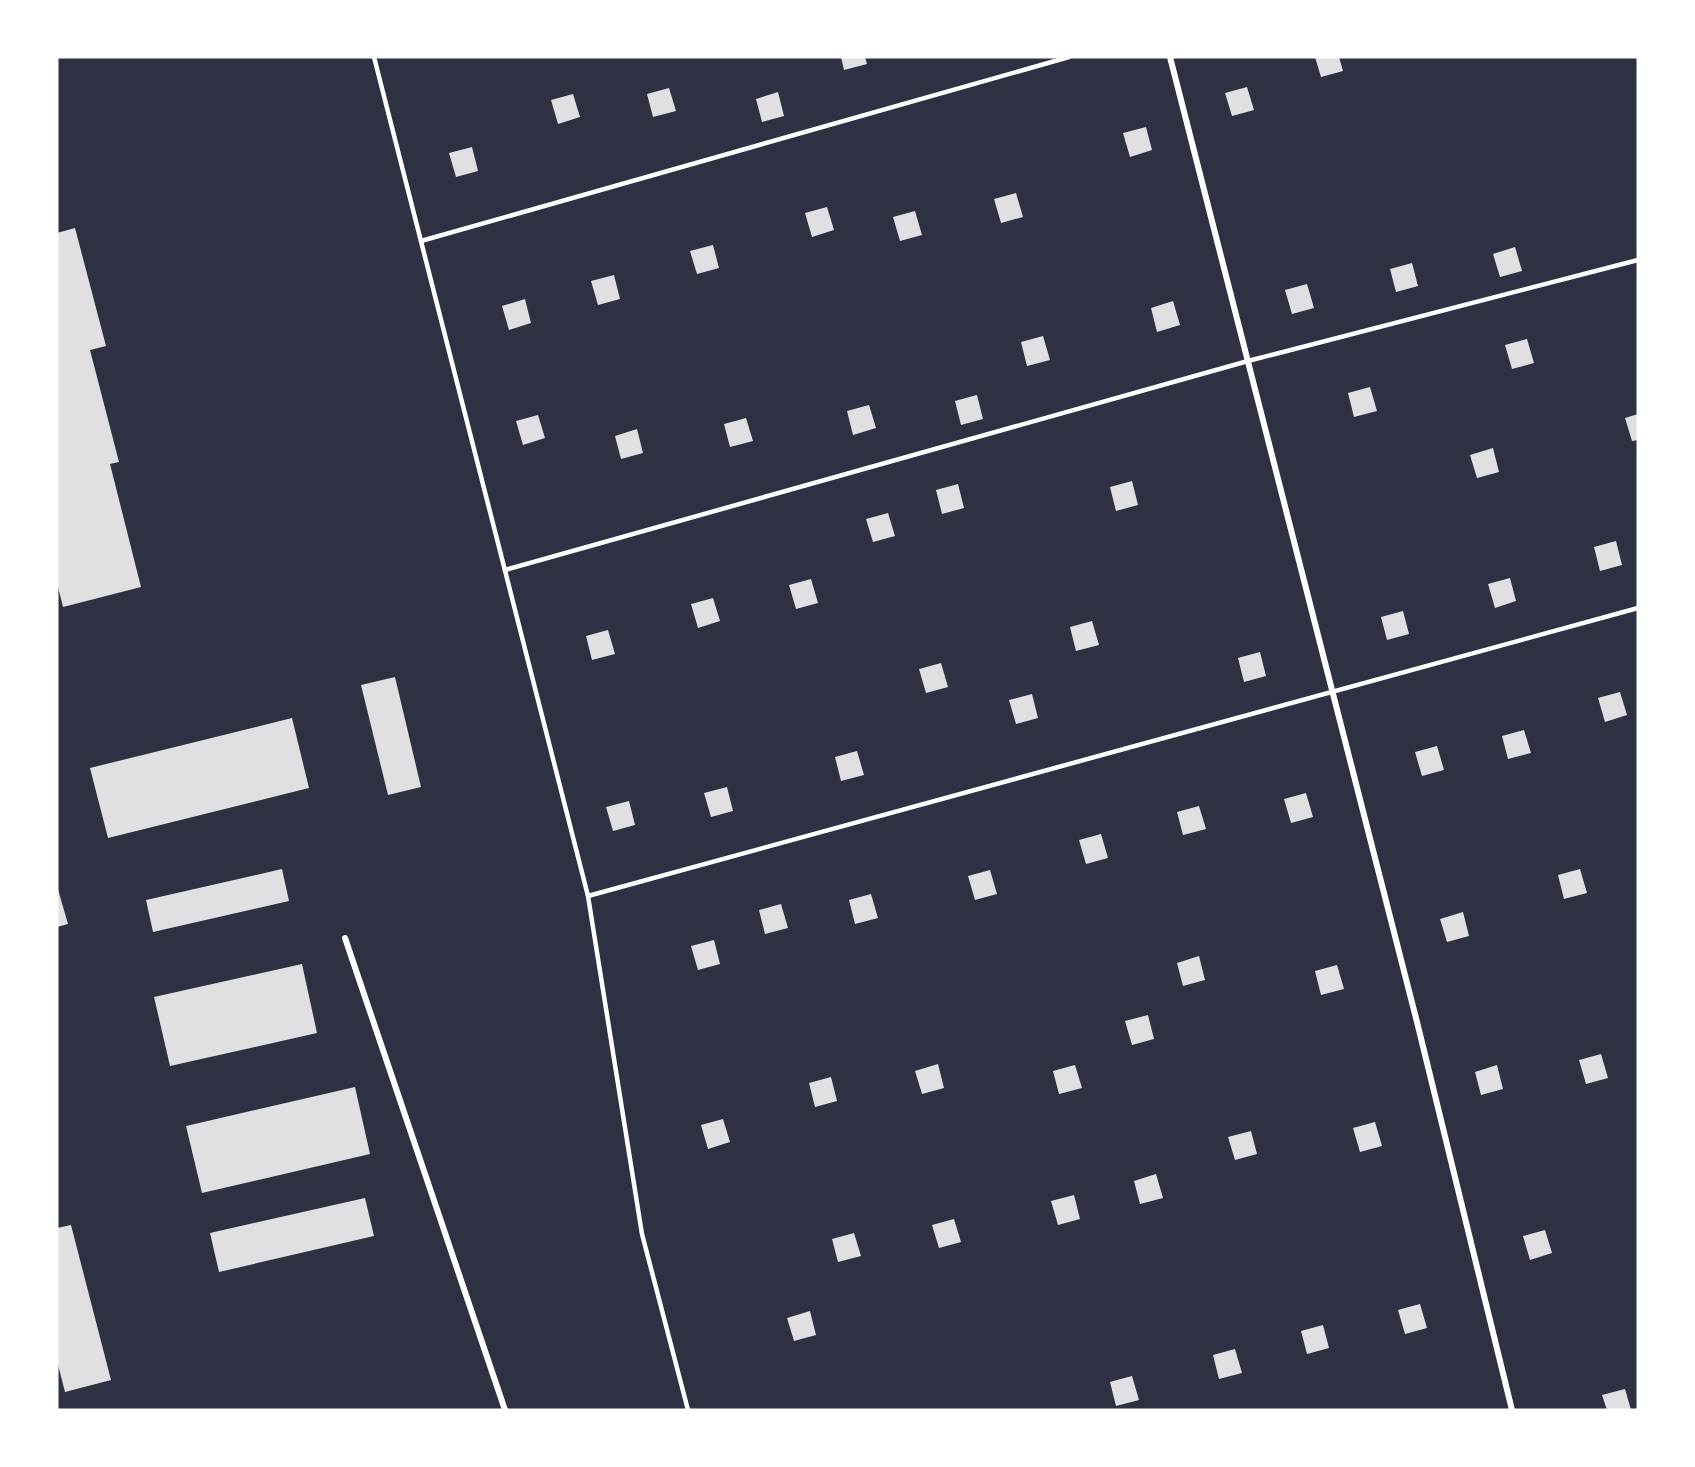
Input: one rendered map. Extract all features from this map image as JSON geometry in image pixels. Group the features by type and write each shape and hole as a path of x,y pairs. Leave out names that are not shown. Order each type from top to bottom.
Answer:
{"street":[{"path":"1170,57 1417,1022 1512,1410"},
{"path":"345,938 505,1410"}],"lane":[{"path":"374,57 588,896 642,1234 688,1410"},
{"path":"421,241 1069,57"},
{"path":"505,570 1248,361 1638,260"},
{"path":"588,896 1638,608"}],"building":[{"path":"841,57 865,57 867,64 844,70"},
{"path":"1315,57 1339,57 1343,71 1321,77"},
{"path":"1247,87 1254,110 1232,116 1225,93"},
{"path":"669,88 676,111 653,117 647,94"},
{"path":"778,92 784,116 762,122 756,99"},
{"path":"573,94 580,117 558,124 551,100"},
{"path":"1146,127 1152,150 1130,157 1123,133"},
{"path":"472,147 478,171 456,177 449,153"},
{"path":"1016,193 1023,217 1001,223 994,199"},
{"path":"827,207 834,230 812,237 805,213"},
{"path":"915,211 922,235 900,241 893,217"},
{"path":"75,228 106,346 90,350 119,462 110,464 141,587 63,607 57,583 57,233"},
{"path":"713,245 719,268 697,274 690,251"},
{"path":"1515,247 1522,271 1500,277 1493,254"},
{"path":"1412,263 1418,286 1396,292 1390,269"},
{"path":"614,275 620,299 598,305 591,281"},
{"path":"1307,284 1314,308 1292,314 1285,290"},
{"path":"525,299 531,323 509,330 502,306"},
{"path":"1173,301 1180,325 1157,332 1151,308"},
{"path":"1043,336 1050,360 1027,366 1021,342"},
{"path":"1527,339 1534,363 1512,369 1505,345"},
{"path":"1370,387 1377,411 1354,417 1348,393"},
{"path":"977,395 983,419 961,425 955,401"},
{"path":"869,405 876,428 853,435 847,411"},
{"path":"1638,414 1638,440 1632,441 1625,418"},
{"path":"538,415 545,438 523,445 516,421"},
{"path":"746,418 753,441 730,447 724,424"},
{"path":"637,429 643,453 621,459 615,436"},
{"path":"1493,448 1499,472 1477,478 1470,455"},
{"path":"1132,481 1138,505 1116,511 1110,487"},
{"path":"958,484 964,508 942,514 936,490"},
{"path":"888,513 895,536 873,542 866,519"},
{"path":"1616,541 1622,565 1600,571 1594,547"},
{"path":"1510,578 1516,601 1495,608 1488,584"},
{"path":"811,579 818,603 796,609 789,585"},
{"path":"713,598 720,621 698,628 691,604"},
{"path":"1403,611 1409,634 1387,640 1381,617"},
{"path":"1092,621 1099,645 1076,651 1070,627"},
{"path":"608,630 615,654 592,660 586,636"},
{"path":"1260,652 1266,676 1244,682 1238,658"},
{"path":"941,663 948,687 926,693 919,669"},
{"path":"395,677 421,787 388,795 361,685"},
{"path":"1620,692 1627,715 1605,722 1598,698"},
{"path":"1032,694 1038,718 1016,724 1009,700"},
{"path":"292,718 309,788 108,838 90,768"},
{"path":"1524,730 1531,753 1508,759 1502,736"},
{"path":"1437,746 1444,770 1422,776 1415,752"},
{"path":"857,751 864,775 841,781 835,757"},
{"path":"727,787 733,811 711,817 704,793"},
{"path":"1306,793 1313,817 1291,823 1284,799"},
{"path":"629,801 635,825 613,831 606,807"},
{"path":"1199,806 1206,829 1183,835 1177,812"},
{"path":"1101,834 1108,858 1086,864 1079,840"},
{"path":"282,869 289,901 153,932 146,900"},
{"path":"1580,869 1587,893 1564,899 1558,875"},
{"path":"990,870 997,894 975,900 968,876"},
{"path":"57,886 68,924 57,927"},
{"path":"871,894 878,918 855,924 849,900"},
{"path":"781,904 788,928 765,934 759,910"},
{"path":"1463,912 1469,936 1447,942 1440,919"},
{"path":"714,940 720,964 698,970 691,946"},
{"path":"1199,956 1205,980 1183,986 1177,963"},
{"path":"302,964 317,1033 170,1066 154,997"},
{"path":"1337,965 1344,989 1321,995 1315,971"},
{"path":"1148,1015 1154,1039 1132,1045 1125,1021"},
{"path":"1601,1054 1608,1078 1586,1084 1579,1060"},
{"path":"938,1064 944,1088 922,1094 915,1071"},
{"path":"1075,1065 1082,1088 1059,1094 1053,1071"},
{"path":"1497,1065 1503,1089 1481,1095 1475,1072"},
{"path":"831,1077 837,1101 815,1107 809,1083"},
{"path":"355,1087 370,1154 202,1193 186,1126"},
{"path":"723,1119 730,1142 708,1149 701,1125"},
{"path":"1375,1122 1382,1146 1360,1152 1353,1128"},
{"path":"1251,1131 1257,1154 1235,1160 1228,1137"},
{"path":"1156,1174 1163,1198 1140,1204 1134,1181"},
{"path":"1074,1195 1080,1219 1058,1225 1051,1201"},
{"path":"365,1198 374,1236 219,1272 210,1233"},
{"path":"954,1219 961,1242 939,1248 932,1225"},
{"path":"71,1225 111,1380 65,1392 57,1361 57,1228"},
{"path":"1545,1230 1552,1253 1530,1260 1523,1236"},
{"path":"854,1233 861,1256 838,1262 832,1239"},
{"path":"1420,1304 1427,1328 1405,1334 1398,1310"},
{"path":"810,1311 816,1335 794,1341 787,1318"},
{"path":"1323,1325 1329,1348 1307,1354 1301,1331"},
{"path":"1235,1349 1242,1373 1219,1379 1213,1355"},
{"path":"1132,1376 1139,1400 1116,1406 1110,1382"},
{"path":"1625,1389 1631,1410 1607,1410 1602,1395"}]}
